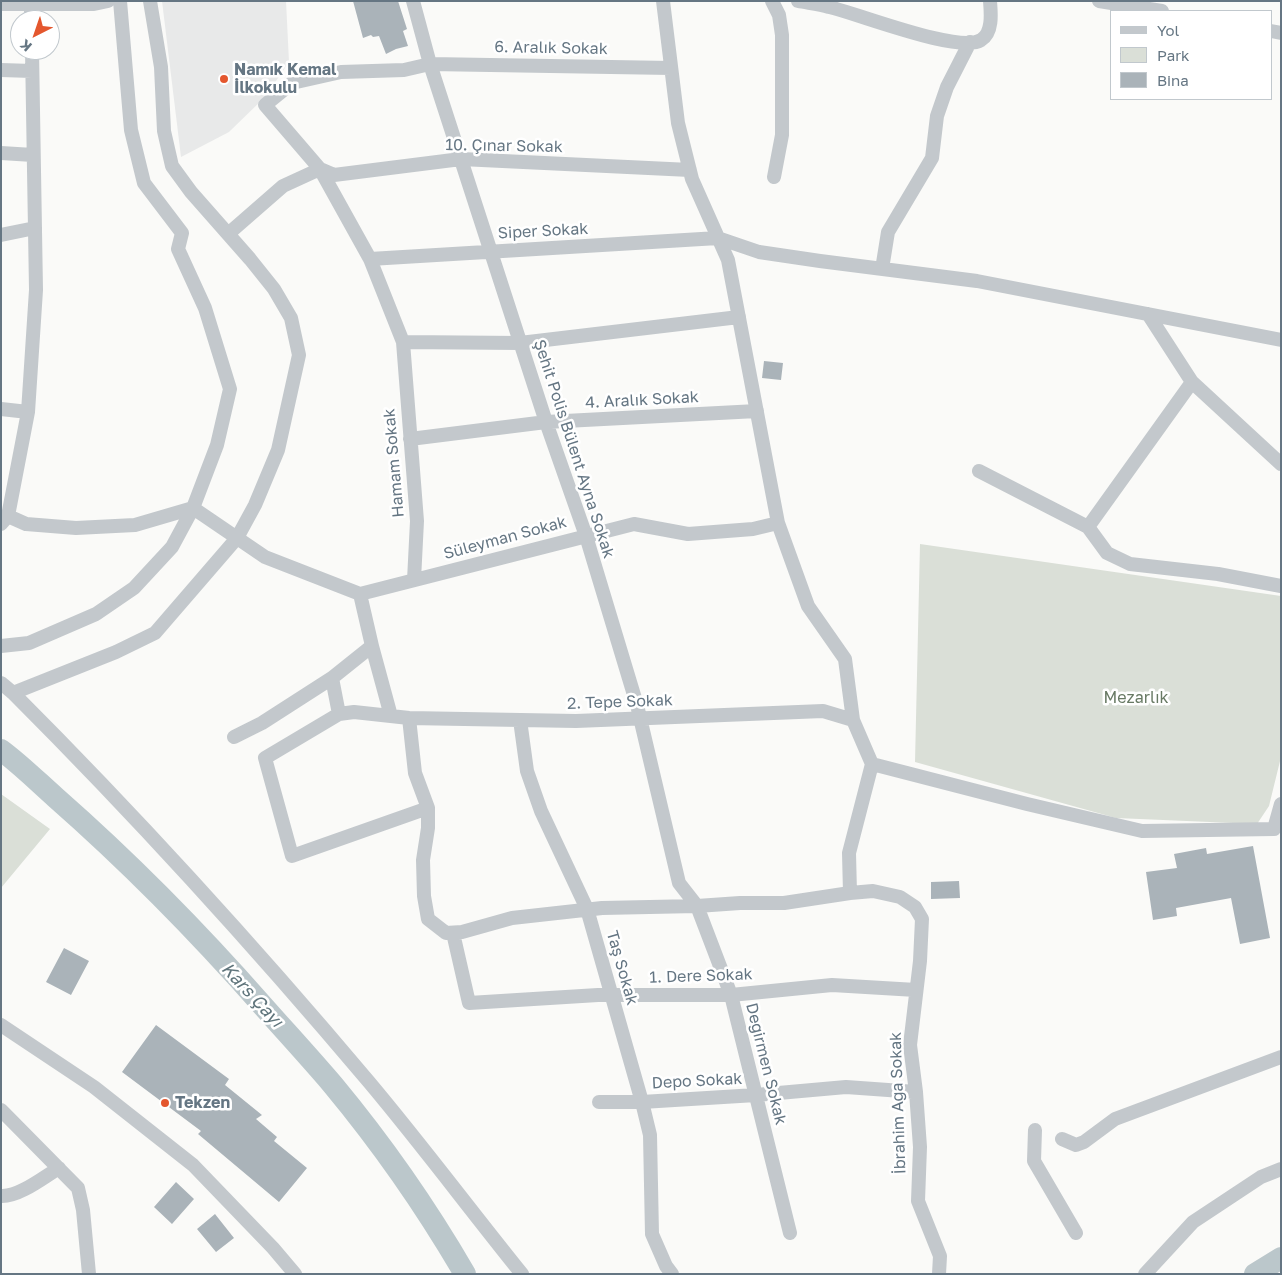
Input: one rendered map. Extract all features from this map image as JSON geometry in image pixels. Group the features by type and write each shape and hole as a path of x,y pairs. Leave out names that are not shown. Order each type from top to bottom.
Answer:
{"street":[{"path":"1,4 94,4 108,1"},
{"path":"1,646 29,643 96,614 134,588 172,547 193,508 217,445 230,389 205,308 178,249 182,232 144,183 131,130 120,1"},
{"path":"13,693 116,652 155,633 237,538 255,505 278,450 299,355 291,318 274,289 191,192 172,166 164,131 161,67 150,1"},
{"name":"Şehit Polis Bülent Ayna Sokak","path":"413,1 430,64 490,251 546,422 586,536 640,719 680,883 697,906"},
{"path":"663,1 678,122 690,170 728,260 778,523 808,606 845,659 853,720 872,764 850,853 850,893"},
{"path":"772,1 779,15 782,35 782,134 774,177"},
{"path":"798,1 829,7 937,39 960,43 979,42 986,36 990,25 990,1"},
{"path":"1099,1 1156,10"},
{"path":"31,4 31,10"},
{"path":"882,269 888,232 932,158 937,116 947,87 970,42"},
{"path":"32,60 36,290 28,412 7,485 4,520 26,524 76,528 134,525 193,508"},
{"name":"6. Aralık Sokak","path":"320,169 265,105 292,83 341,72 404,70 430,64 671,68"},
{"path":"1,70 32,70"},
{"path":"1,152 33,155"},
{"name":"10. Çınar Sokak","path":"320,169 334,175 461,159 690,170"},
{"path":"228,234 283,186 320,169"},
{"name":"Hamam Sokak","path":"320,169 370,259 403,342 417,521 414,580"},
{"path":"1,236 35,228"},
{"path":"718,238 760,252 977,281 1281,340"},
{"name":"Siper Sokak","path":"370,259 718,238"},
{"path":"1148,314 1192,382 1281,464"},
{"path":"403,342 520,343 738,317"},
{"path":"1088,527 1192,382"},
{"path":"1,409 28,412"},
{"name":"4. Aralık Sokak","path":"410,439 546,422 757,411"},
{"path":"979,471 1088,527 1107,553 1130,564 1218,574 1281,586"},
{"path":"193,508 265,557 360,594 391,716"},
{"name":"Süleyman Sokak","path":"360,594 634,524 688,534 753,529 778,523"},
{"path":"234,737 262,723 332,678 372,646"},
{"path":"332,678 339,714 265,758 292,856 428,808"},
{"path":"1,684 13,693 95,775 242,936 370,1083 522,1274"},
{"name":"2. Tepe Sokak","path":"339,714 354,712 409,718 576,721 823,711 853,720"},
{"path":"409,718 415,774 428,808 428,828 423,860 424,896 428,919 446,933 453,933"},
{"name":"Taş Sokak","path":"520,720 527,771 541,811 587,910 642,1102 650,1136 652,1234 666,1266 672,1274"},
{"path":"872,764 1142,831 1278,829 1281,804"},
{"name":"İbrahim Ağa Sokak","path":"453,933 512,918 587,910 740,903 784,903 873,891 900,897 914,907 922,920 910,1045 920,1147 918,1201 940,1256 939,1274"},
{"name":"Değirmen Sokak","path":"697,906 731,995 790,1233"},
{"name":"1. Dere Sokak","path":"453,933 469,1003 612,995 731,995 832,985 916,990"},
{"path":"1,1025 94,1087 193,1165 273,1248 295,1274"},
{"path":"1062,1139 1076,1145 1084,1142 1115,1119 1281,1057"},
{"name":"Depo Sokak","path":"599,1102 642,1102 846,1087 916,1092"},
{"path":"1,1110 78,1188 83,1210 89,1274"},
{"path":"1035,1130 1034,1161 1076,1232"},
{"path":"1,1196 8,1196 31,1185 59,1168"},
{"path":"1145,1274 1193,1222 1260,1177 1281,1170"}],"shaded area":[{"name":"Namık Kemal İlkokulu","path":"162,1 286,1 289,62 265,97 229,132 181,157"}],"green space":[{"name":"Mezarlık","path":"920,544 1281,596 1281,757 1269,806 1257,824 1116,818 915,762"},
{"path":"1,794 50,829 1,888"}],"building":[{"path":"353,1 398,1 407,29 403,31 408,46 386,54 379,36 373,37 371,35 363,38"},
{"path":"764,361 783,363 781,380 762,378"},
{"path":"1253,846 1270,938 1240,944 1231,898 1176,908 1177,916 1153,920 1146,872 1177,868 1174,854 1206,848 1207,854"},
{"path":"959,881 960,898 931,899 931,882"},
{"path":"64,948 89,961 71,995 46,982"},
{"path":"156,1025 229,1079 225,1085 262,1115 256,1119 277,1137 274,1141 307,1168 279,1202 198,1134 201,1131 122,1072"},
{"path":"176,1182 194,1199 172,1224 154,1207"},
{"path":"215,1214 234,1238 216,1252 197,1229"}],"waterway":[{"name":"Kars Çayı","path":"1,750 83,822 162,898 213,951 307,1055 351,1107 403,1176 465,1274"},
{"name":"Kars Çayı","path":"1255,1274 1281,1258"}],"place":[{"name":"Namık Kemal İlkokulu","path":"224,79"},
{"name":"Tekzen","path":"165,1103"}]}
